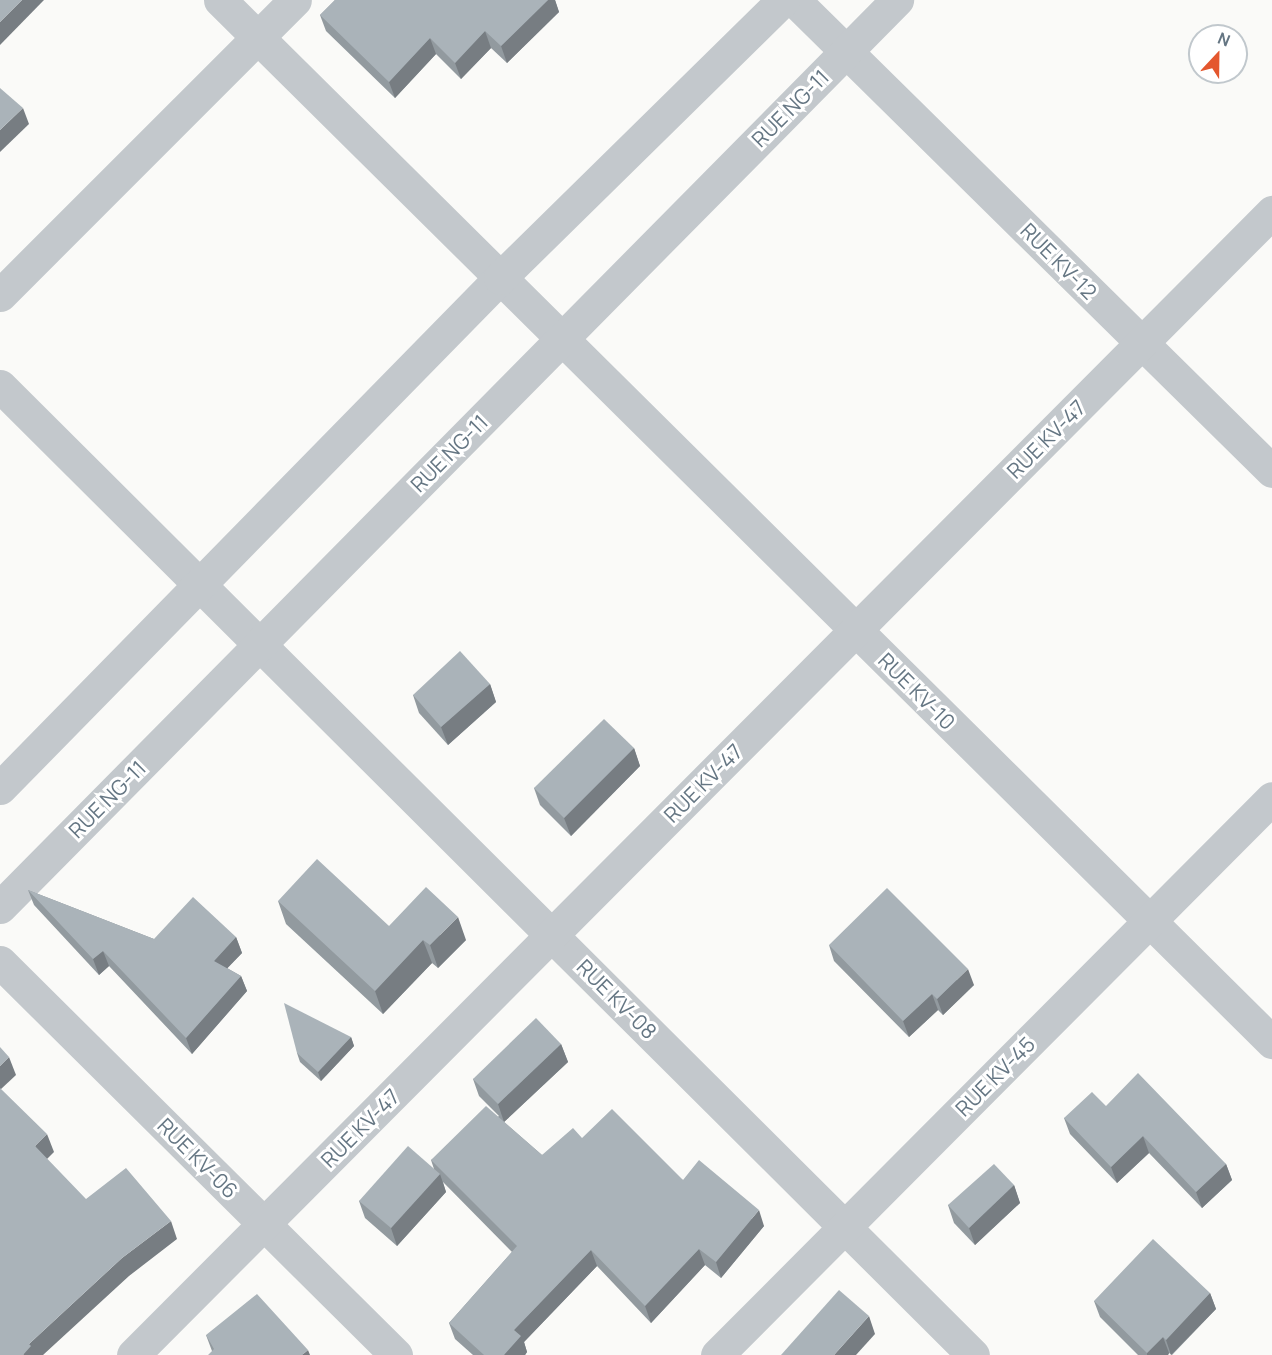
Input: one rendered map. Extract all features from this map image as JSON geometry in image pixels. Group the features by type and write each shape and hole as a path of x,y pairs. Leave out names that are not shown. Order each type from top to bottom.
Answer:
{"street":[{"name":"RUE KV-10","path":"220,0 1272,1042"},
{"path":"0,295 295,0"},
{"path":"0,788 202,586 500,278 783,0"},
{"name":"RUE KV-12","path":"794,0 1272,471"},
{"name":"RUE NG-11","path":"0,907 897,0"},
{"name":"RUE KV-47","path":"133,1355 1272,212"},
{"name":"RUE KV-08","path":"0,386 973,1355"},
{"name":"RUE KV-45","path":"717,1355 1272,798"},
{"name":"RUE KV-06","path":"0,962 396,1355"}],"building":[{"path":"0,0 22,0 0,22"},
{"path":"335,0 548,0 501,46 485,31 455,63 430,38 389,82 320,15"},
{"path":"0,88 23,108 0,130"},
{"path":"460,651 490,684 441,727 413,695"},
{"path":"604,719 634,748 564,818 534,788"},
{"path":"317,859 389,926 426,887 458,917 430,945 423,940 375,991 278,901"},
{"path":"887,888 968,969 937,999 932,994 903,1021 829,945"},
{"path":"28,890 154,939 193,897 236,937 214,961 241,976 186,1038 103,951 93,959"},
{"path":"284,1003 351,1037 318,1072 297,1053"},
{"path":"536,1018 561,1044 498,1104 473,1079"},
{"path":"0,1047 9,1057 0,1066"},
{"path":"1138,1073 1226,1164 1196,1192 1143,1136 1111,1167 1064,1118 1092,1092 1106,1106"},
{"path":"0,1088 47,1134 35,1146 86,1199 126,1168 171,1221 122,1258 29,1344 31,1346 23,1355 0,1355"},
{"path":"486,1106 542,1155 573,1128 582,1138 612,1109 683,1180 699,1160 759,1210 716,1262 699,1249 645,1306 591,1250 514,1330 521,1336 504,1355 484,1355 449,1323 517,1246 431,1160"},
{"path":"408,1146 440,1174 391,1228 359,1201"},
{"path":"994,1164 1014,1185 969,1228 948,1205"},
{"path":"1153,1239 1210,1293 1166,1340 1163,1337 1147,1353 1094,1301"},
{"path":"839,1290 869,1316 834,1355 781,1355"},
{"path":"257,1294 308,1350 302,1355 208,1355 214,1349 206,1335"}]}
